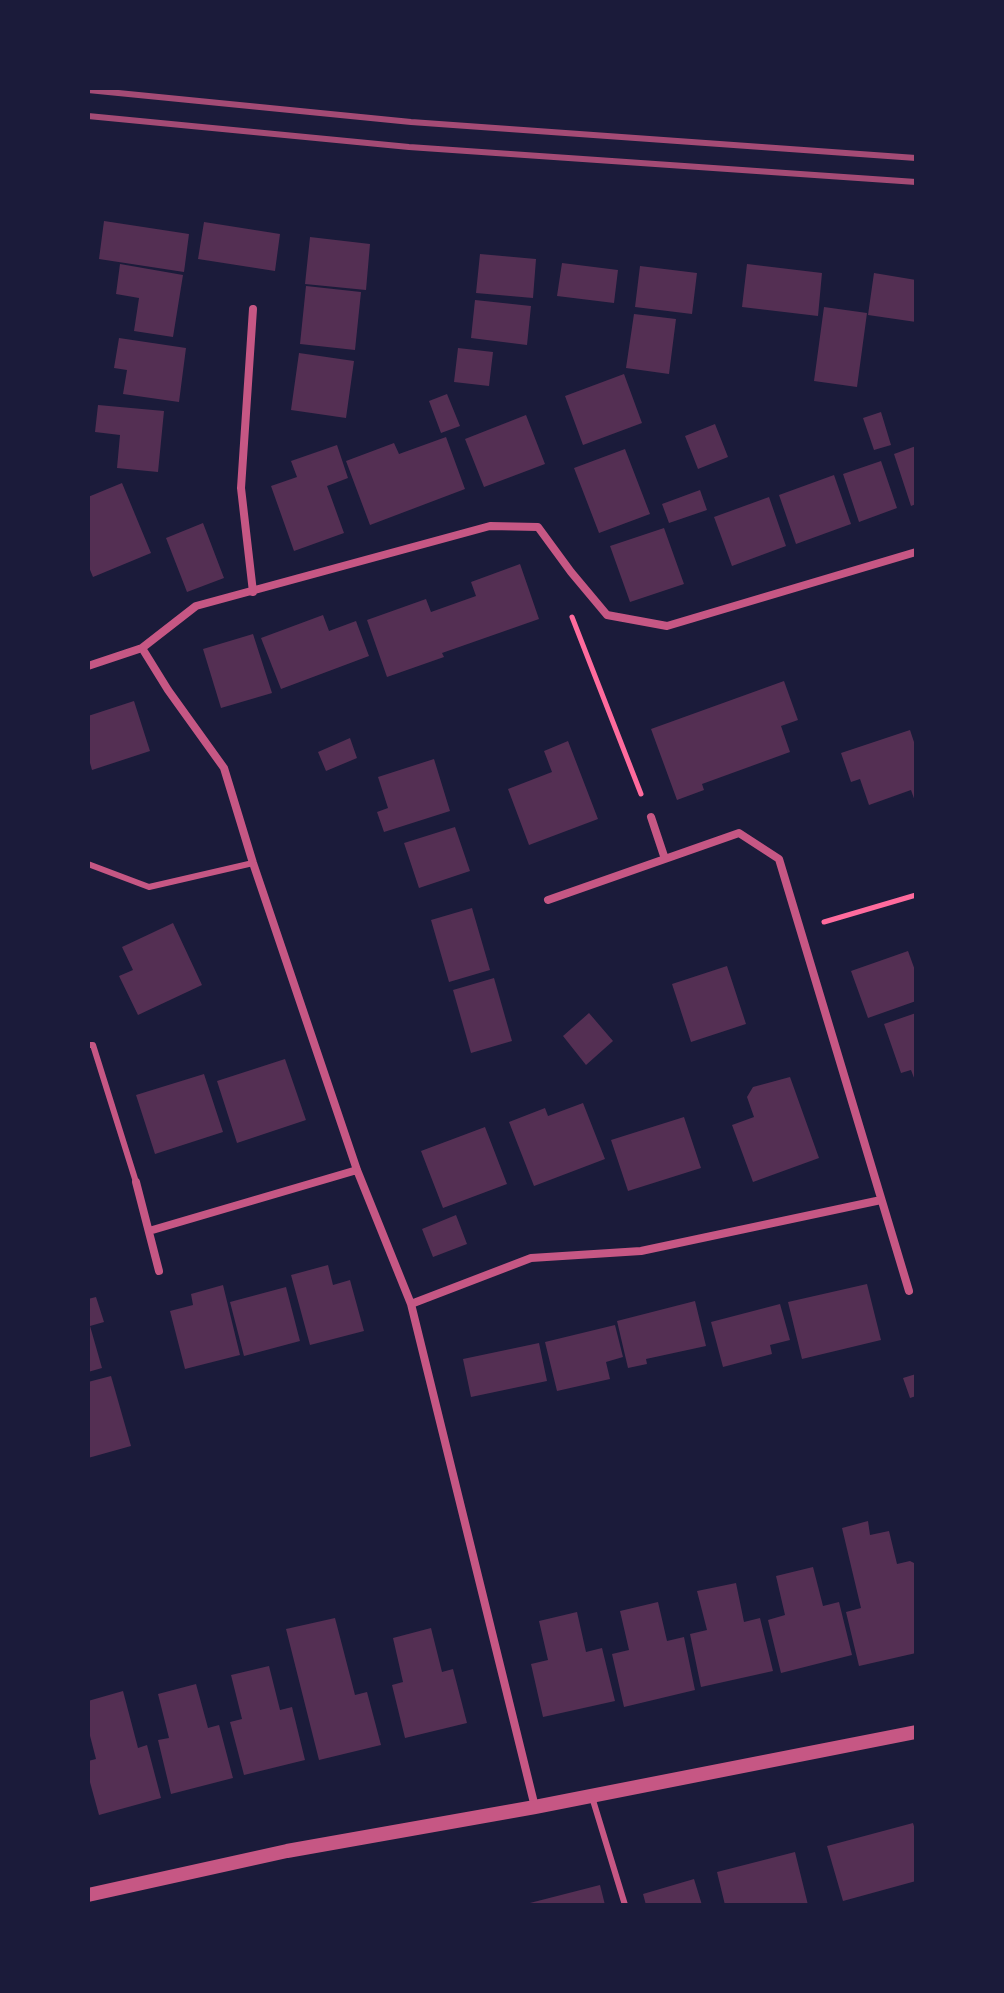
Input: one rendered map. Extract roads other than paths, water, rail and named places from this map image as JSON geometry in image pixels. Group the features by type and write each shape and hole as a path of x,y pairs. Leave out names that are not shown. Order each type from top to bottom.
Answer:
{"street":[{"path":"253,309 241,488 253,592"},
{"path":"88,666 142,648 196,606 490,526 538,527 607,615 667,626 916,552"},
{"path":"142,648 224,768 357,1170 411,1304 535,1807"},
{"path":"651,817 665,859"},
{"path":"548,900 739,833 779,859 909,1291"},
{"path":"149,1231 357,1170"},
{"path":"136,1182 159,1271"},
{"path":"411,1304 531,1258 641,1251 881,1200"},
{"path":"91,1898 287,1851 535,1807 916,1732"}],"lane":[{"path":"88,864 149,887 253,863"},
{"path":"88,1045 93,1045 136,1182"},
{"path":"592,1796 625,1905"}],"railway":[{"path":"88,90 411,122 916,158"},
{"path":"88,116 409,147 916,182"}]}
